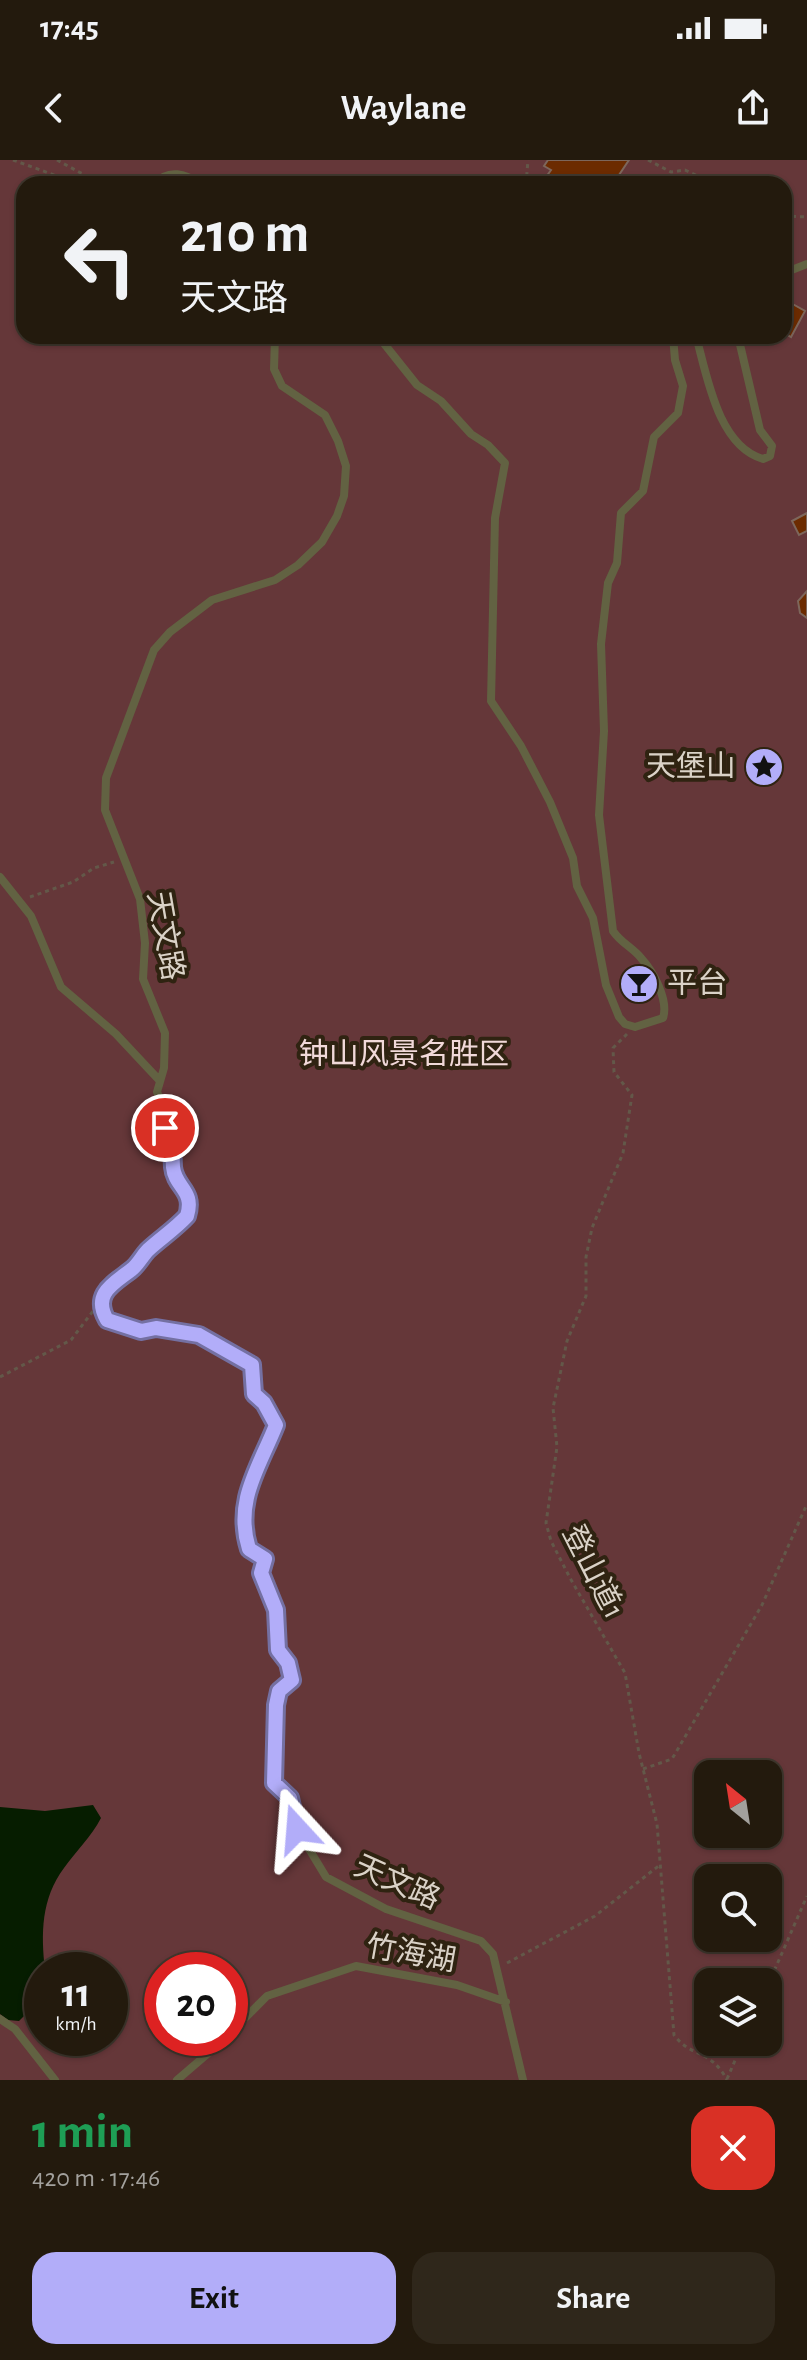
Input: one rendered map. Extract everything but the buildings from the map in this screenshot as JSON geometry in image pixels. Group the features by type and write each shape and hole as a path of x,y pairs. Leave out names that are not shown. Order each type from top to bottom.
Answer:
{"lane":[{"path":"165,176 188,176"},
{"name":"天文路","path":"275,344 274,369 282,386 325,415 338,441 346,466 344,496 322,542 298,565 275,580 212,600 170,632 154,650 106,778 105,810 140,899 145,943 143,979 165,1033 164,1068 157,1092 164,1104 165,1128 173,1141 173,1167 190,1205 187,1216 144,1254 134,1268 107,1286 102,1299 102,1312 107,1320 141,1331 156,1328 199,1335 252,1365 254,1394 264,1403 276,1425 252,1472 244,1500 243,1530 249,1549 265,1559 261,1573 276,1610 278,1650 288,1663 292,1680 279,1691 276,1705 274,1783 290,1798 297,1829 326,1877 386,1909 481,1941 493,1954 523,2080"},
{"path":"387,344 399,366 417,385 441,401 471,434 488,445 505,463 495,518 491,701 521,746 550,802 573,858 577,886 593,918 606,985 619,1017 625,1024 635,1027 663,1018 666,1010 656,980 642,959 620,942 613,931 599,815 604,731 601,644 604,604 617,563 621,513 643,491 648,479 649,448 654,437 678,413 683,386 674,344"},
{"path":"698,344 718,407 733,437 751,455 763,459 770,456 772,446 760,430 740,344"},
{"path":"0,877 31,916 61,987 116,1034 160,1081"},
{"name":"竹海湖","path":"248,2015 267,1996 356,1966 457,1985 506,2002"},
{"path":"0,2019 15,2029 55,2080"},
{"path":"177,2080 205,2056"}],"path":[{"path":"13,160 57,176"},
{"path":"57,160 86,176"},
{"path":"648,160 671,172 685,170 698,176"},
{"path":"19,902 73,882 94,868 110,862 126,861"},
{"name":"登山道1","path":"635,1027 613,1048 614,1072 632,1095 623,1153 592,1228 586,1257 586,1296 567,1341 553,1408 557,1447 546,1523 551,1541 570,1578 625,1673 657,1824 674,2035 683,2047 704,2054 718,2064 727,2080"},
{"path":"0,1377 71,1340 102,1299"},
{"path":"643,1769 672,1759 762,1605 807,1504"},
{"path":"497,1968 595,1916 661,1864"},
{"path":"775,1968 807,1896"},
{"path":"727,2080 737,2056"}],"green space":[{"name":"钟山风景名胜区","path":"0,160 807,160 807,2080 0,2080"}],"shaded area":[{"path":"93,1805 101,1818 56,1880 44,1917 44,1952 24,1952 24,2016 19,2021 8,2020 0,2014 0,1807 45,1811"}],"place":[{"name":"天堡山","path":"764,767"},
{"name":"平台","path":"639,984"}],"route":[{"path":"165,1128 173,1141 173,1167 188,1195 190,1205 187,1216 144,1254 134,1268 107,1286 102,1299 102,1312 107,1320 121,1326 141,1331 156,1328 199,1335 238,1355 252,1365 254,1394 264,1403 276,1425 268,1446 252,1472 244,1500 243,1530 249,1549 265,1559 261,1573 276,1610 274,1629 278,1650 288,1663 292,1680 279,1691 276,1705 274,1783 290,1798 297,1829"}]}
